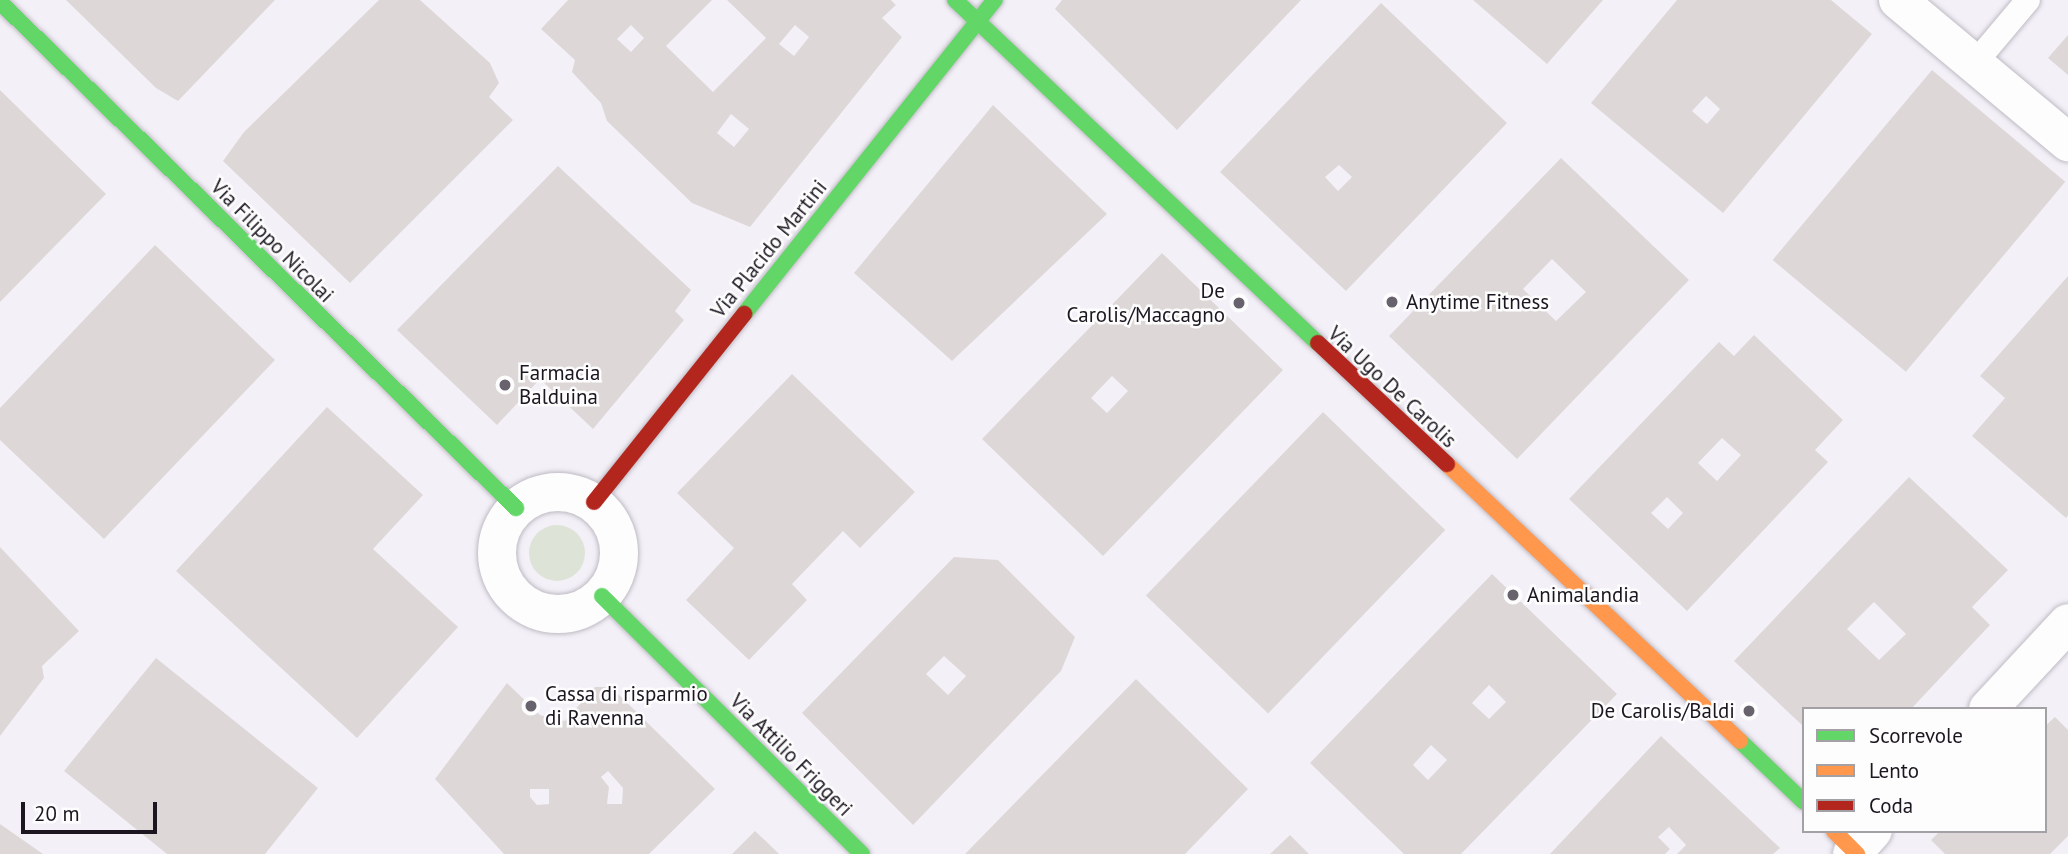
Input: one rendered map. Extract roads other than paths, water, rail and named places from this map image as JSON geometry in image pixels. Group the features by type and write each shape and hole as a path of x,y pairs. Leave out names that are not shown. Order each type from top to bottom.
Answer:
{"street":[{"name":"Via Ugo De Carolis","path":"955,0 1802,800"},
{"name":"Via Placido Martini","path":"594,502 995,0"},
{"path":"1898,0 2068,142"},
{"name":"Via Filippo Nicolai","path":"0,2 516,508"},
{"path":"554,492 575,494 594,502 609,518 618,537 617,568 602,596 578,610 549,614 531,608 515,597 503,582 497,562 498,543 504,524 516,508 534,497 554,492"},
{"name":"Via Attilio Friggeri","path":"602,596 862,854"},
{"path":"1990,707 2068,623"}],"lane":[{"path":"1975,64 2028,0"}],"place":[{"name":"Anytime Fitness","path":"1392,302"},
{"name":"De Carolis/Maccagno","path":"1239,303"},
{"name":"Farmacia Balduina","path":"505,385"},
{"name":"Animalandia","path":"1513,595"},
{"name":"Cassa di risparmio di Ravenna","path":"531,706"},
{"name":"De Carolis/Baldi","path":"1749,711"}]}
